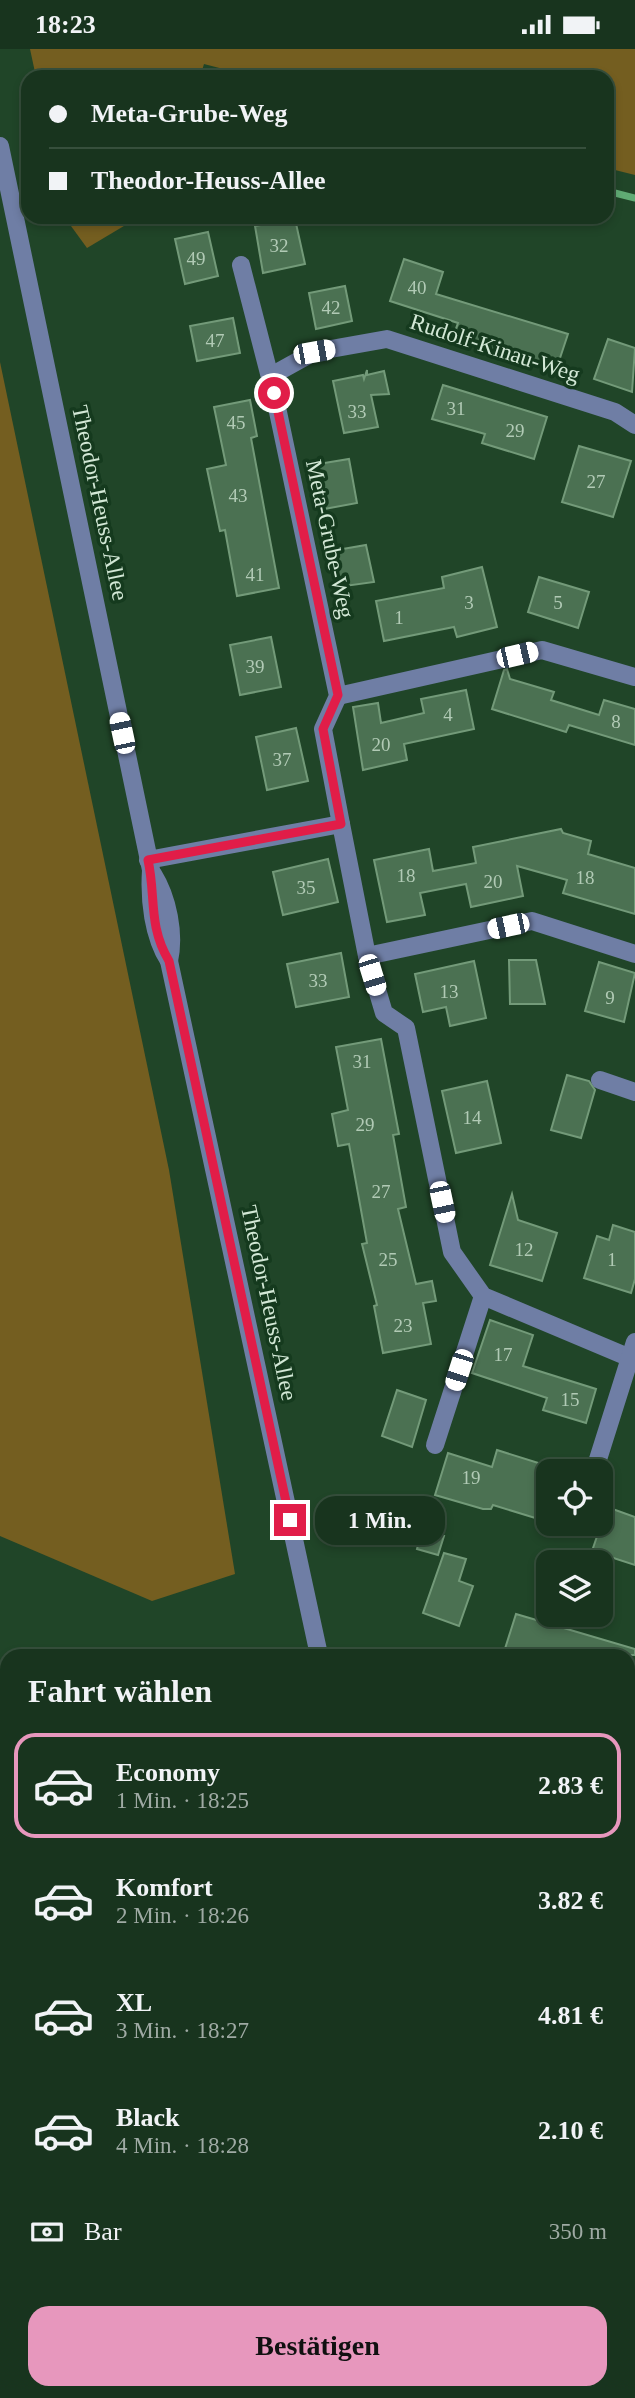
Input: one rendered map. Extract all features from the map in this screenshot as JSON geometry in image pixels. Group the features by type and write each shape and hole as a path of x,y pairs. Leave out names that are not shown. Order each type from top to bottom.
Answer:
{"street":[{"name":"Theodor-Heuss-Allee","path":"0,146 149,865 149,890 160,946 169,961 317,1649"},
{"name":"Meta-Grube-Weg","path":"241,265 274,393 338,695"},
{"name":"Rudolf-Kinau-Weg","path":"274,393 278,372 314,352 387,338 615,412 635,425"},
{"path":"598,1459 633,1354 483,1296 452,1252 406,1028 384,1013 366,955 323,729 338,695 542,650 635,677"},
{"path":"149,865 341,824"},
{"path":"366,955 532,921 635,954"},
{"path":"600,1080 635,1092"},
{"path":"435,1445 483,1296"}],"shaded area":[{"path":"30,49 635,49 635,175 614,170 614,70 227,70 204,64 202,70 34,70"},
{"path":"71,224 127,224 87,248"},
{"path":"0,362 169,1170 235,1574 152,1601 0,1536"}],"building":[{"path":"296,224 305,264 263,273 255,226"},
{"path":"208,232 218,276 185,284 175,239"},
{"path":"404,259 443,272 436,294 568,334 557,367 496,347 495,352 453,337 458,323 390,301"},
{"path":"345,286 352,321 316,329 309,293"},
{"path":"233,318 240,353 197,361 190,326"},
{"path":"608,339 635,348 632,392 594,379"},
{"path":"367,370 367,375 384,371 389,394 371,395 378,427 344,433 333,381 363,375 364,379"},
{"path":"443,385 547,417 534,459 482,443 485,434 432,419"},
{"path":"250,400 257,436 251,438 279,588 237,596 225,530 220,531 207,469 226,465 214,407"},
{"path":"579,446 631,461 613,517 562,502"},
{"path":"349,459 357,503 319,510 312,465"},
{"path":"366,545 374,582 338,587 331,551"},
{"path":"482,567 497,627 457,637 454,627 384,641 376,601 444,588 442,577"},
{"path":"539,577 589,592 578,628 528,612"},
{"path":"271,637 281,687 240,695 230,645"},
{"path":"507,669 510,679 554,692 551,700 599,715 604,700 635,709 635,745 569,725 566,732 492,709 504,670"},
{"path":"466,690 474,729 404,744 407,760 363,770 353,707 378,703 381,723 424,713 421,699"},
{"path":"296,728 308,781 267,790 256,737"},
{"path":"561,829 563,833 591,841 588,854 635,868 635,914 563,893 567,880 517,866 523,896 471,907 466,884 420,893 425,915 387,922 374,860 429,849 433,871 476,863 473,847"},
{"path":"328,859 338,902 283,915 273,872"},
{"path":"341,953 349,997 296,1007 287,964"},
{"path":"509,960 536,960 545,1004 510,1004"},
{"path":"474,961 486,1018 450,1026 446,1007 423,1012 415,974"},
{"path":"599,962 635,973 624,1022 585,1011"},
{"path":"381,1039 399,1134 393,1135 406,1207 398,1209 416,1284 432,1281 436,1301 423,1303 431,1344 383,1353 374,1306 377,1305 362,1244 367,1243 349,1144 338,1146 332,1114 348,1110 336,1047"},
{"path":"567,1075 589,1081 595,1090 581,1138 551,1130"},
{"path":"487,1081 501,1143 456,1153 442,1091"},
{"path":"512,1194 518,1220 557,1233 542,1281 490,1265"},
{"path":"613,1225 635,1232 635,1279 631,1293 584,1278 597,1236 609,1240"},
{"path":"490,1320 533,1335 523,1366 596,1389 586,1423 543,1410 547,1398 472,1373"},
{"path":"397,1390 426,1400 412,1447 382,1436"},
{"path":"497,1450 536,1462 536,1518 493,1505 491,1509 483,1509 435,1495 448,1453 492,1467"},
{"path":"613,1509 635,1517 635,1565 613,1558 613,1550 592,1550 597,1536 613,1536"},
{"path":"422,1530 444,1536 438,1555 417,1549"},
{"path":"444,1553 466,1559 459,1581 473,1586 459,1626 423,1613"},
{"path":"516,1614 536,1620 536,1627 560,1627 635,1649 505,1649"}],"waterway":[{"path":"614,193 635,198"}],"route":[{"path":"274,393 338,695 323,729 341,824 148,860 149,890 160,946 169,961 290,1520"}]}
